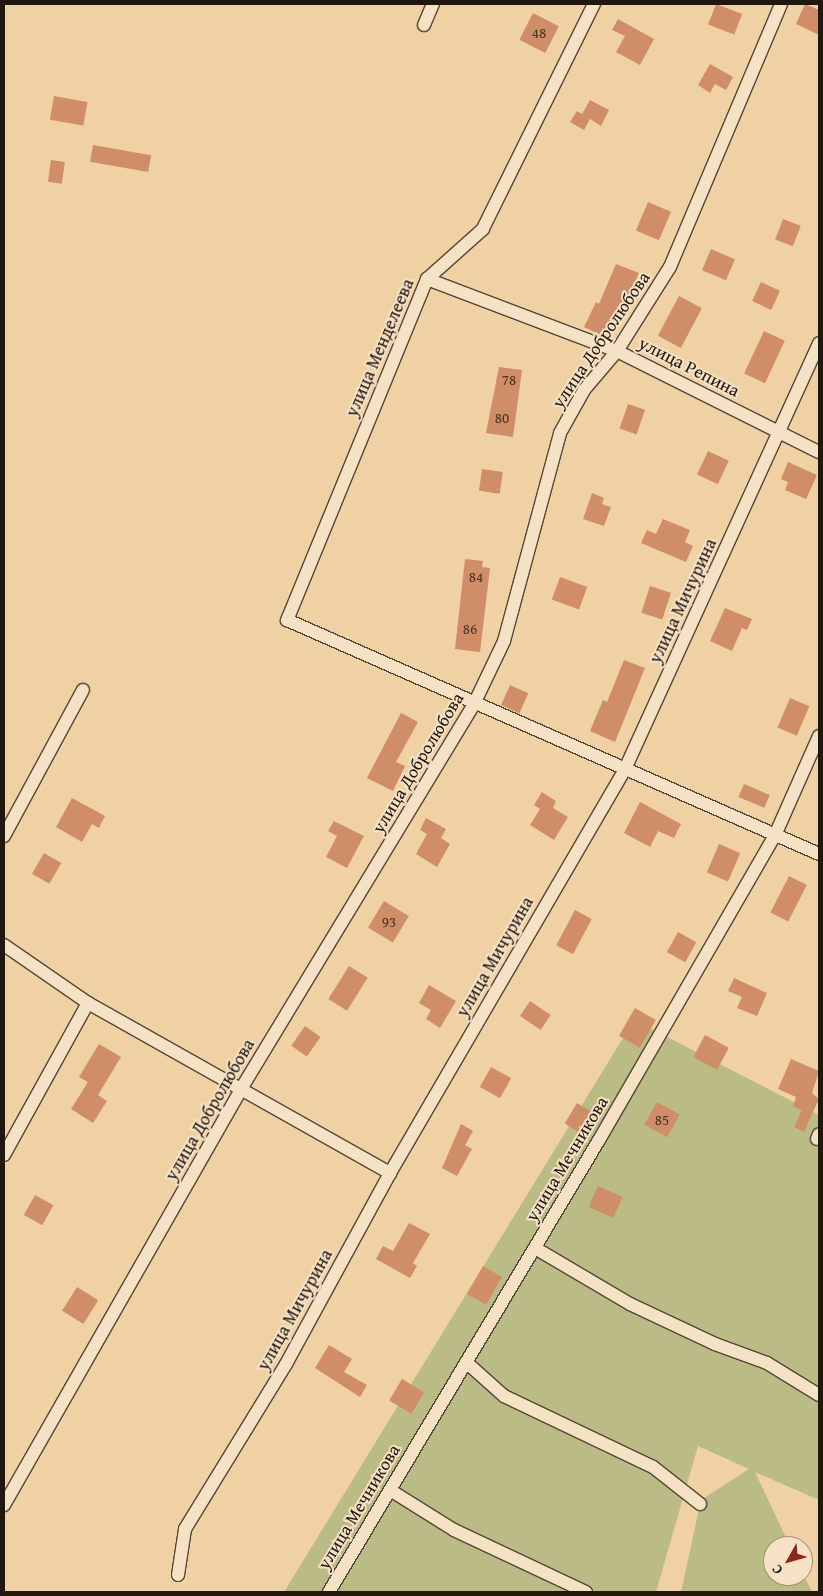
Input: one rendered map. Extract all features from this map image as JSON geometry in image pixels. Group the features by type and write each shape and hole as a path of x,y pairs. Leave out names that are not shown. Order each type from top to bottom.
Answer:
{"street":[{"path":"424,25 434,4"},
{"name":"улица Менделеева","path":"474,704 286,620 427,279 483,229 594,4"},
{"name":"улица Добролюбова","path":"4,1505 242,1089 474,704 504,641 560,433 584,390 617,351 670,267 782,4"},
{"name":"улица Репина","path":"427,279 617,351 819,452"},
{"name":"улица Мичурина","path":"178,1575 185,1529 286,1364 390,1173 625,769 780,433 819,343"},
{"path":"4,836 84,690"},
{"path":"474,704 776,833 819,854"},
{"name":"улица Мечникова","path":"329,1592 535,1248 776,833 819,736"},
{"path":"4,945 88,1003 390,1173"},
{"path":"4,1155 88,1003"},
{"path":"535,1248 630,1304 715,1344 767,1363 819,1395"},
{"path":"466,1362 504,1396 653,1467 700,1504"},
{"path":"390,1490 454,1530 586,1592"}],"green space":[{"path":"634,1020 819,1115 819,1500 755,1472 785,1536 763,1536 763,1586 809,1586 812,1592 681,1592 701,1500 749,1469 698,1446 656,1592 284,1592"}],"building":[{"path":"716,4 742,14 734,35 708,25"},
{"path":"805,4 819,10 819,35 796,24"},
{"path":"533,13 559,26 545,53 519,40"},
{"path":"618,19 654,39 640,65 616,52 625,36 612,30"},
{"path":"710,64 733,77 726,90 715,84 710,93 698,85"},
{"path":"54,96 87,102 83,126 50,120"},
{"path":"590,100 609,110 601,126 590,119 584,130 570,122 577,111 582,114"},
{"path":"93,145 151,155 148,172 90,162"},
{"path":"51,160 65,162 62,184 48,182"},
{"path":"648,202 671,212 659,240 636,231"},
{"path":"783,219 801,226 793,246 775,240"},
{"path":"711,249 735,259 726,280 702,270"},
{"path":"616,264 639,273 609,339 584,327 596,302 599,304"},
{"path":"761,282 780,291 771,310 752,301"},
{"path":"679,296 702,308 681,348 658,336"},
{"path":"764,331 785,341 765,383 744,374"},
{"path":"499,367 522,370 513,437 486,433"},
{"path":"628,404 645,410 637,434 620,429"},
{"path":"708,451 729,461 718,484 697,475"},
{"path":"788,462 817,475 806,499 785,490 788,482 781,479"},
{"path":"482,469 503,472 500,494 479,491"},
{"path":"592,493 604,498 602,504 611,507 604,526 583,519"},
{"path":"663,519 690,530 685,542 693,546 686,562 641,543 647,530 656,534"},
{"path":"465,559 483,561 482,567 490,568 480,652 455,649"},
{"path":"560,577 587,587 579,609 552,600"},
{"path":"650,586 671,593 662,619 641,613"},
{"path":"725,608 752,619 747,630 742,628 732,651 710,641"},
{"path":"624,660 645,668 615,742 590,731 603,700 607,702"},
{"path":"510,685 528,693 519,713 501,705"},
{"path":"790,698 809,706 797,736 777,727"},
{"path":"401,713 418,722 396,762 405,766 393,791 367,778"},
{"path":"744,784 770,795 764,808 739,797"},
{"path":"542,792 556,801 553,808 568,817 554,840 530,825 540,809 534,805"},
{"path":"72,798 105,816 99,828 92,824 82,842 56,827"},
{"path":"640,802 681,824 674,838 658,831 650,847 624,833"},
{"path":"426,818 446,829 441,838 450,844 437,867 416,854 427,834 420,830"},
{"path":"334,821 364,836 347,868 326,857 337,836 328,831"},
{"path":"719,844 740,853 728,882 707,873"},
{"path":"44,853 61,863 49,884 32,874"},
{"path":"789,876 807,885 788,922 770,913"},
{"path":"384,901 409,916 393,943 368,928"},
{"path":"575,910 592,919 573,954 556,945"},
{"path":"678,932 696,942 685,962 667,952"},
{"path":"349,966 368,978 347,1011 328,999"},
{"path":"734,978 767,993 757,1016 737,1008 742,997 728,991"},
{"path":"429,985 456,1001 440,1028 426,1019 431,1010 419,1003"},
{"path":"530,1001 551,1015 541,1030 520,1016"},
{"path":"635,1008 656,1020 640,1048 619,1036"},
{"path":"305,1026 321,1037 307,1057 291,1046"},
{"path":"705,1035 729,1048 717,1070 693,1057"},
{"path":"99,1044 121,1057 98,1095 107,1101 93,1123 71,1109 88,1082 79,1077"},
{"path":"791,1059 819,1071 812,1093 819,1099 804,1132 794,1127 802,1110 793,1106 796,1097 778,1089"},
{"path":"491,1067 511,1078 500,1098 480,1087"},
{"path":"657,1102 680,1115 667,1137 644,1125"},
{"path":"577,1103 599,1116 587,1137 565,1124"},
{"path":"461,1124 473,1131 465,1145 472,1149 457,1176 442,1168"},
{"path":"598,1186 623,1197 613,1218 589,1207"},
{"path":"35,1195 53,1205 42,1225 24,1215"},
{"path":"409,1223 430,1234 413,1263 417,1266 410,1278 376,1259 383,1246 393,1251"},
{"path":"483,1266 502,1277 486,1305 467,1294"},
{"path":"77,1287 98,1300 83,1324 62,1311"},
{"path":"329,1345 352,1359 344,1372 367,1385 360,1397 315,1368"},
{"path":"402,1379 424,1392 411,1414 389,1400"}]}
